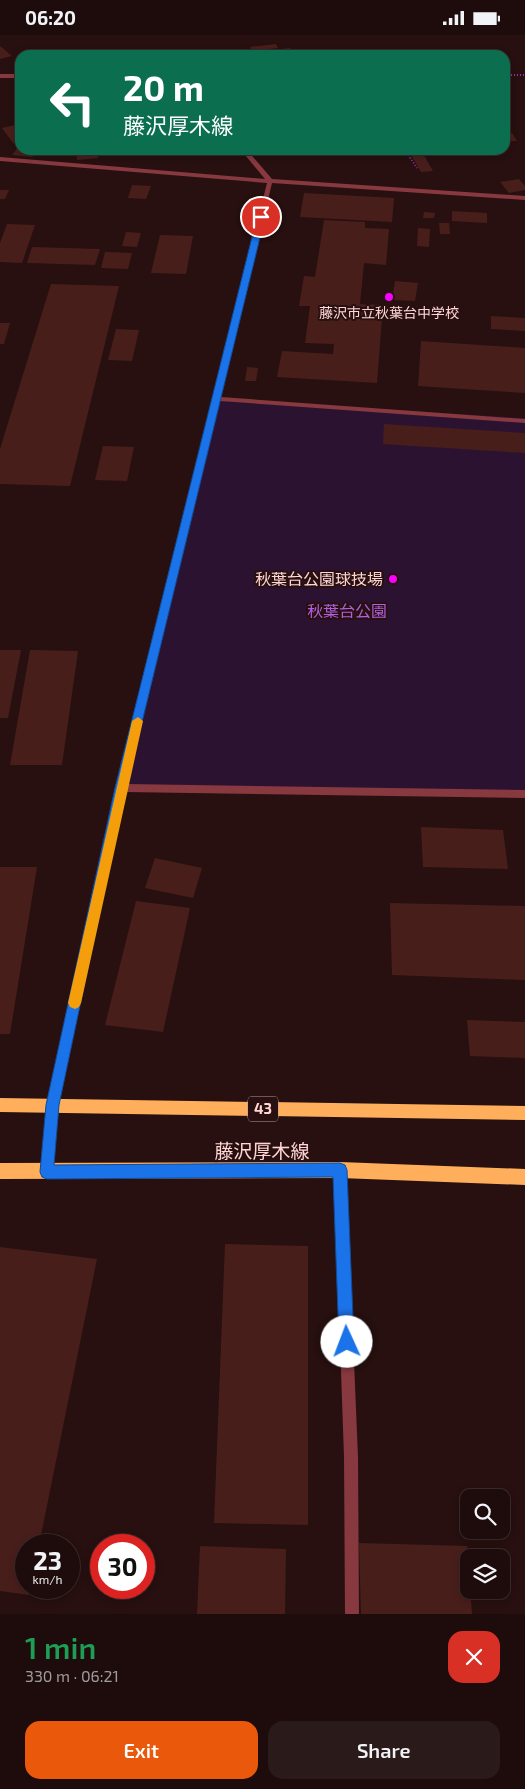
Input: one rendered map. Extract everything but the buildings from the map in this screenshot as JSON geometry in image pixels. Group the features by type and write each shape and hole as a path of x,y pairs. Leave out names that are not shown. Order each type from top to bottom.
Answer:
{"main road":[{"name":"43","path":"0,1105 525,1113"},
{"name":"藤沢厚木線","path":"0,1171 340,1170 525,1177"}],"street":[{"path":"0,76 15,76"},
{"path":"248,155 270,181"},
{"path":"0,159 270,181 525,198"},
{"path":"47,1172 53,1105 121,788 270,181"},
{"path":"217,399 525,421"},
{"path":"121,788 525,794"},
{"path":"340,1170 351,1457 352,1614"}],"path":[{"path":"510,75 525,75"}],"green space":[{"name":"秋葉台公園","path":"217,399 525,418 525,794 121,788"}],"slow traffic":[{"path":"75,1003 121,788 138,721"}],"place":[{"name":"藤沢市立秋葉台中学校","path":"389,297"},
{"name":"秋葉台公園球技場","path":"393,579"}],"route":[{"path":"261,217 121,788 53,1105 47,1172 340,1170 347,1342"}]}
